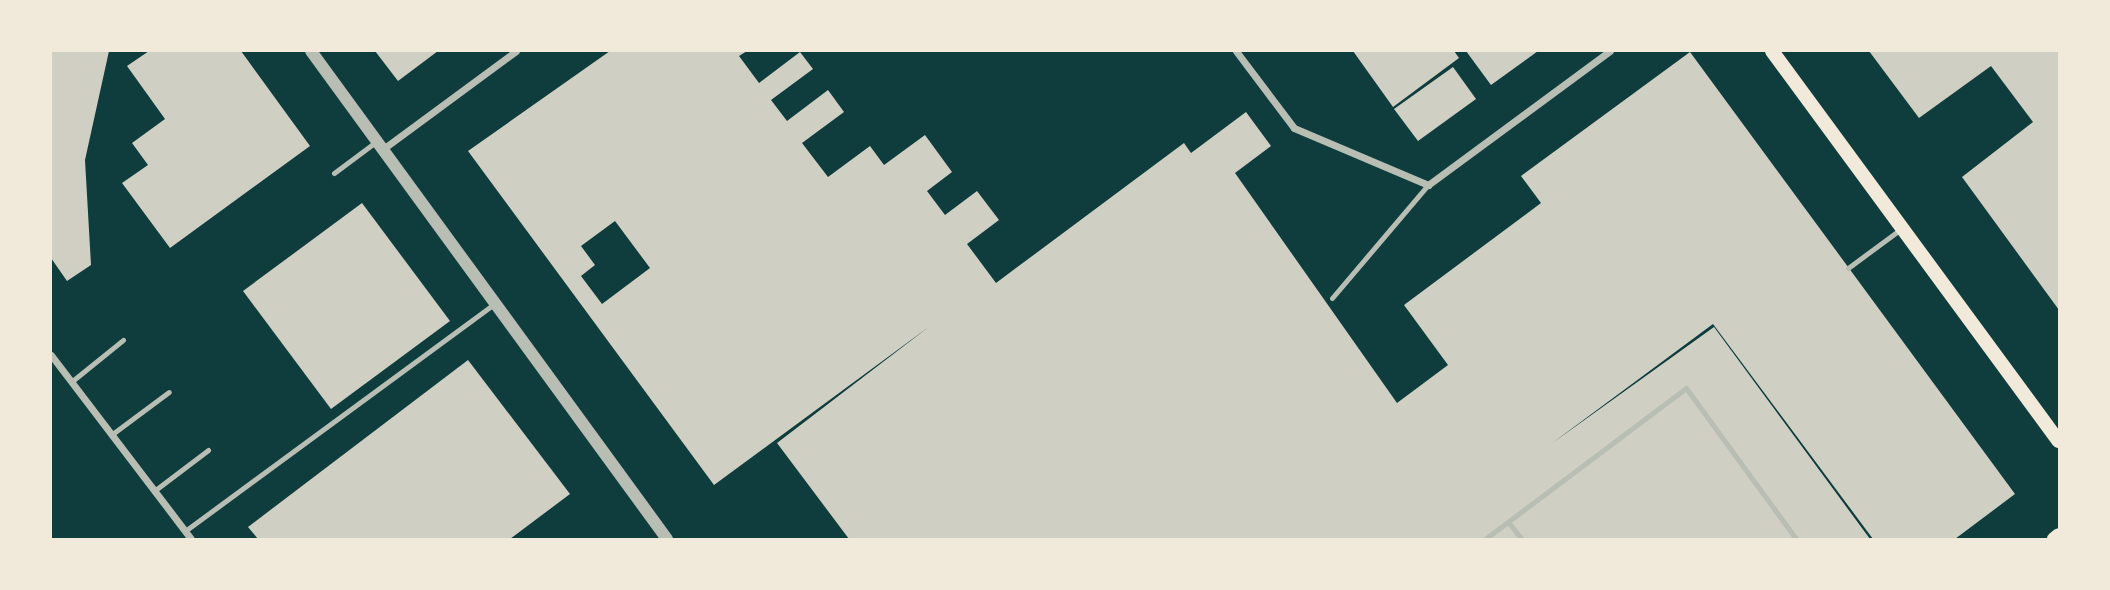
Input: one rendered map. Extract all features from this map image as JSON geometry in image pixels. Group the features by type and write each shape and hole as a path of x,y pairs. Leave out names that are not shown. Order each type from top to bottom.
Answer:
{"main road":[{"path":"1772,51 2059,441"},
{"path":"2054,539 2059,535"}],"street":[{"path":"311,51 667,539"},
{"path":"380,145 516,51"},
{"path":"1236,51 1294,128 1428,185 1610,51"},
{"path":"51,355 191,539"}],"lane":[{"path":"334,173 380,145"},
{"path":"1332,298 1428,185"},
{"path":"1848,268 1902,228"},
{"path":"185,531 494,304"},
{"path":"71,382 123,340"},
{"path":"1485,539 1686,388 1796,539"},
{"path":"111,435 169,392"},
{"path":"154,491 208,450"},
{"path":"1508,522 1522,539"}],"building":[{"path":"51,51 109,51 85,160 91,265 67,281 51,258"},
{"path":"149,51 241,51 310,146 170,248 122,183 148,165 132,143 165,119 127,66"},
{"path":"375,51 438,51 398,81"},
{"path":"610,51 747,51 739,56 759,83 800,52 813,69 771,100 787,121 828,90 844,112 802,143 828,177 870,146 884,165 925,135 952,172 927,191 945,215 977,191 999,220 967,244 996,283 1184,143 1191,153 1246,112 1271,146 1235,173 1397,403 1448,365 1404,305 1541,203 1521,176 1690,52 2015,494 1955,539 1873,539 1713,324 1551,444 1714,327 1870,539 849,539 777,443 930,326 714,485 468,151","holes":["615,221 650,268 602,304 581,276 595,265 581,246"]},
{"path":"1353,51 1454,51 1459,58 1393,107"},
{"path":"1466,51 1538,51 1491,85"},
{"path":"1869,51 2059,51 2059,310 1962,177 2033,122 1991,66 1919,118"},
{"path":"1453,67 1476,99 1418,141 1394,109"},
{"path":"362,203 450,321 331,409 243,291"},
{"path":"468,360 570,494 510,539 258,539 248,527"}]}
